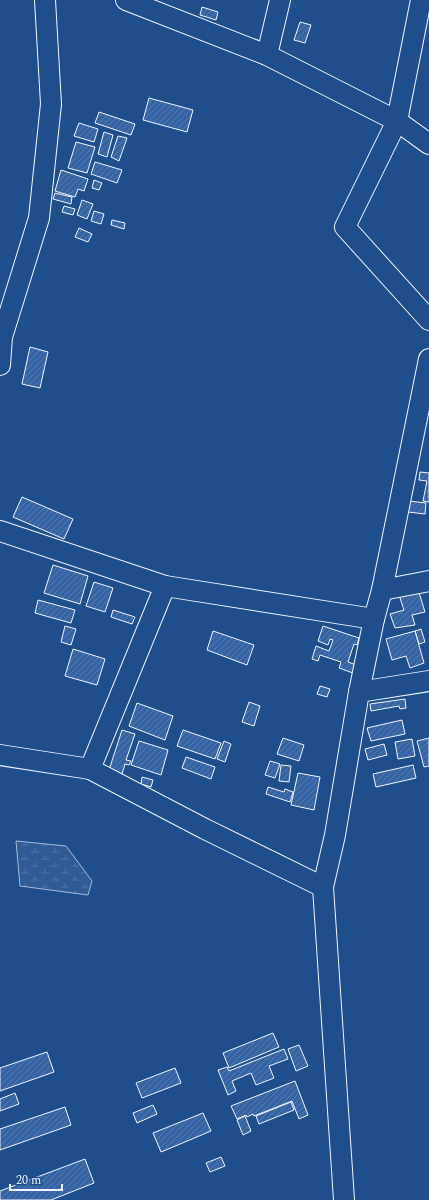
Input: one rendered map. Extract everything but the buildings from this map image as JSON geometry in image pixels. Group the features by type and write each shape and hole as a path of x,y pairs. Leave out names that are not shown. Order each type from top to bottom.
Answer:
{"street":[{"path":"0,365 1,337 39,218 51,104 45,0"},
{"path":"267,55 280,0"},
{"path":"421,0 397,121 345,227 429,320"},
{"path":"139,2 267,55 397,121 429,144"},
{"path":"344,1200 323,887 335,835 359,692 374,619 382,590 429,359"},
{"path":"0,531 165,586 374,619"},
{"path":"382,590 429,581"},
{"path":"90,769 165,586"},
{"path":"359,692 429,681"},
{"path":"0,755 90,769 205,829 323,887"}],"green space":[{"path":"16,841 66,846 92,881 88,895 20,886"}]}
